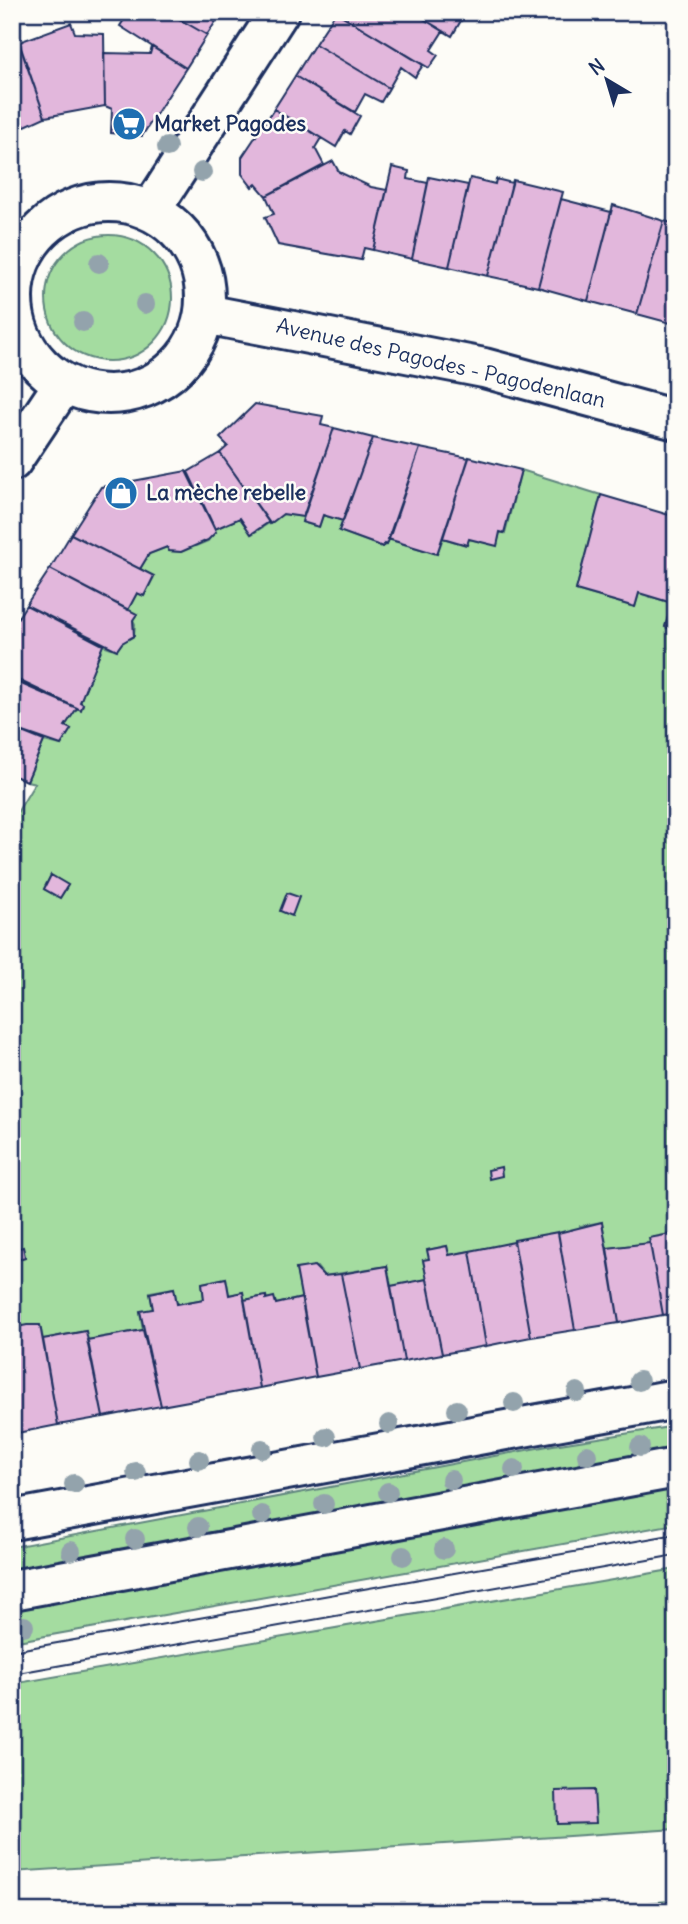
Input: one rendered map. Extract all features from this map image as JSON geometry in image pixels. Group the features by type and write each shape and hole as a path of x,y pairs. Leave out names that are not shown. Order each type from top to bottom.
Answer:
{"street":[{"path":"151,210 279,12"},
{"path":"108,201 130,203 151,210 172,224 189,242 201,265 206,289 205,314 197,339 183,361 163,378 140,389 114,394 89,392 64,383 45,369 29,351 18,329 13,306 13,281 31,241 46,225 65,212 85,204 108,201"},
{"name":"Avenue des Pagodes - Pagodenlaan","path":"205,314 484,368 676,421"},
{"path":"12,461 64,383"},
{"path":"12,1520 676,1399"},
{"path":"12,1590 676,1468"}],"green space":[{"path":"109,235 133,240 154,253 167,274 172,298 167,322 154,343 133,356 109,361 85,356 64,343 51,322 46,298 51,274 64,253 85,240"},
{"path":"521,470 601,495 576,590 635,607 639,593 672,603 665,627 676,631 676,1233 650,1238 650,1243 607,1248 602,1222 580,1226 581,1230 449,1255 447,1246 428,1250 429,1259 423,1260 427,1279 391,1286 387,1266 324,1276 317,1267 296,1269 302,1298 276,1304 265,1296 244,1300 243,1292 229,1295 226,1278 202,1283 204,1299 177,1304 174,1288 150,1292 153,1309 140,1312 143,1330 87,1340 85,1331 43,1339 40,1325 12,1328 12,1261 25,1257 23,1247 12,1250 12,821 35,783 27,781 44,741 61,745 71,729 65,726 77,708 81,709 83,704 80,702 103,645 117,650 134,635 135,624 128,610 137,593 144,596 154,577 140,569 149,554 167,547 169,551 181,552 208,541 215,529 240,518 252,534 283,514 303,517 302,522 319,527 323,515 343,521 339,531 382,547 387,545 388,539 437,554 443,538 466,545 469,539 497,545 500,532 505,533","holes":["51,875 68,885 60,898 44,889"]},
{"path":"676,1426 676,1454 12,1576 12,1547 553,1445"},
{"path":"676,1483 676,1524 12,1642 12,1605"},
{"path":"676,1569 676,1829 12,1872 12,1684"},
{"path":"676,1900 676,1912 649,1912 649,1903"}],"building":[{"path":"129,12 167,12 207,35 186,68 120,26"},
{"path":"167,12 222,12 207,35"},
{"path":"336,12 412,12 443,31 431,50 438,55 429,68"},
{"path":"336,12 423,65 415,77 401,67 389,88 315,44"},
{"path":"412,12 466,12 452,36"},
{"path":"71,23 75,33 104,34 105,106 45,117 19,42"},
{"path":"12,24 45,117 12,132"},
{"path":"315,44 389,88 381,102 365,94 355,112 295,76"},
{"path":"152,47 186,68 142,136 111,133 112,109 105,106 104,53 150,54"},
{"path":"295,76 360,116 350,134 345,131 336,147 274,109"},
{"path":"274,109 321,138 315,148 324,165 266,196 256,184 252,187 242,174 242,157"},
{"path":"333,161 339,172 371,187 387,190 373,250 364,248 361,260 278,245 265,217 274,214 266,196"},
{"path":"392,167 409,171 408,179 428,183 412,259 373,250"},
{"path":"429,177 468,185 449,267 412,259"},
{"path":"470,178 495,184 496,179 512,183 488,276 449,267"},
{"path":"513,180 563,192 538,287 488,276"},
{"path":"561,199 611,212 588,301 538,287"},
{"path":"613,205 664,221 637,314 588,301"},
{"path":"664,221 676,224 674,324 637,314"},
{"path":"255,404 323,416 321,425 334,428 303,517 283,514 270,524 220,453 228,446 220,438"},
{"path":"334,428 373,438 343,521 323,515 319,527 302,522"},
{"path":"373,438 420,448 387,545 384,544 383,547 339,531"},
{"path":"420,448 469,458 437,554 388,539"},
{"path":"220,453 269,522 251,534 240,518 215,529 188,472"},
{"path":"469,457 521,470 504,533 500,532 497,546 469,539 467,545 443,538"},
{"path":"186,471 216,532 208,540 181,552 169,551 167,547 149,554 140,569 71,534 101,487"},
{"path":"601,495 676,517 676,590 672,603 639,593 635,607 576,590"},
{"path":"71,534 154,576 144,596 137,593 128,610 50,569"},
{"path":"50,569 137,614 133,620 134,636 122,643 117,650 26,605"},
{"path":"676,590 676,631 665,627"},
{"path":"26,605 103,645 80,702 83,704 81,710 12,680 12,627"},
{"path":"16,679 77,708 65,726 71,729 61,745 12,728 12,680"},
{"path":"12,728 44,741 27,781 12,775"},
{"path":"51,875 68,885 60,898 44,889"},
{"path":"287,893 299,897 292,916 280,911"},
{"path":"501,1167 502,1176 489,1179 488,1170"},
{"path":"602,1222 619,1323 575,1330 558,1233"},
{"path":"558,1232 575,1330 531,1337 514,1240"},
{"path":"676,1233 676,1313 663,1315 649,1238"},
{"path":"514,1242 531,1337 486,1346 470,1251"},
{"path":"650,1243 663,1315 619,1323 607,1248"},
{"path":"447,1246 449,1255 470,1251 486,1346 442,1354 423,1260 429,1259 427,1250"},
{"path":"23,1247 25,1257 12,1261 12,1250"},
{"path":"314,1266 324,1276 341,1274 360,1369 316,1377 296,1269"},
{"path":"387,1266 404,1361 360,1369 341,1274"},
{"path":"226,1278 229,1295 243,1292 260,1388 161,1406 140,1311 153,1309 150,1293 174,1288 177,1304 204,1299 202,1283"},
{"path":"427,1279 442,1354 404,1361 391,1286"},
{"path":"266,1296 266,1299 274,1297 276,1304 302,1298 316,1377 260,1388 244,1300"},
{"path":"40,1325 58,1425 12,1434 12,1328"},
{"path":"143,1330 161,1406 103,1417 87,1340"},
{"path":"86,1331 103,1417 58,1425 43,1339"},
{"path":"594,1790 596,1823 557,1824 556,1791"}],"tram line":[{"path":"12,1651 676,1534"},
{"path":"12,1674 676,1555"}],"place":[{"name":"Market Pagodes","path":"129,124"},
{"name":"La mèche rebelle","path":"121,493"}]}
